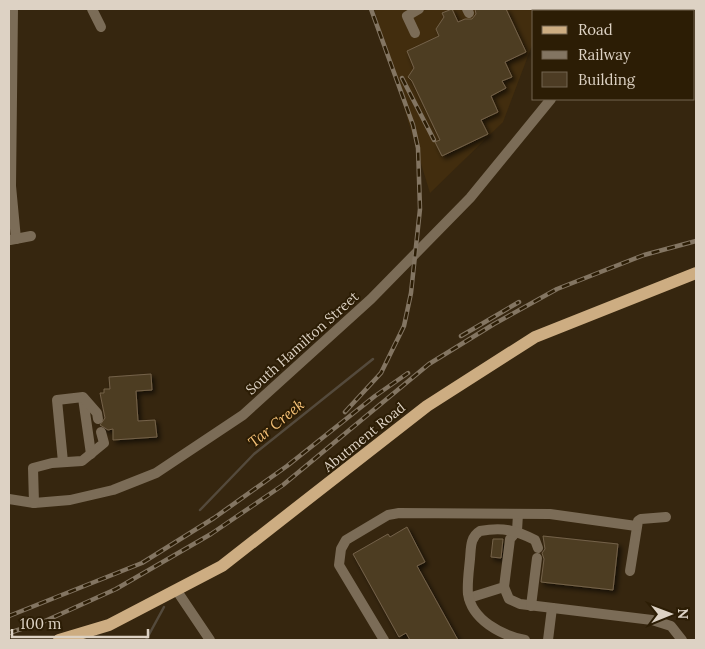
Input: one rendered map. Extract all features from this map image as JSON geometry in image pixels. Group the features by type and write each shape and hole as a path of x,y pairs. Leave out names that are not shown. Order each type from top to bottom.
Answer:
{"main road":[{"name":"Abutment Road","path":"59,640 109,625 222,566 427,406 535,337 696,273"}],"street":[{"path":"13,9 12,239 31,236"},
{"path":"92,9 101,27"},
{"path":"415,34 407,16 419,9"},
{"name":"South Hamilton Street","path":"9,499 34,503 70,500 113,490 156,474 243,415 372,299 463,206 507,155 550,100"},
{"path":"63,462 57,400 83,397"},
{"path":"83,397 97,413 98,419"},
{"path":"83,397 91,454"},
{"path":"34,503 33,468 63,462 82,461 104,443 101,432"},
{"path":"384,640 339,565 341,549 346,540 388,515 418,513 550,514 636,526"},
{"path":"518,514 517,531 510,539 504,588 509,599 520,604 532,606 658,622 671,626 682,640"},
{"path":"630,571 636,526 641,519 666,517"},
{"path":"525,640 502,632 483,620 474,611 469,598 468,587 474,536 480,531 517,531 536,540 538,553 532,606"},
{"path":"469,598 504,588"},
{"path":"177,591 210,640"},
{"path":"548,640 552,608"}],"shaded area":[{"path":"374,9 535,9 532,10 532,45 503,122 430,193"}],"building":[{"path":"452,9 458,22 472,19 476,14 475,9 506,9 526,52 505,62 512,77 502,81 506,88 491,96 498,112 481,120 488,134 442,156 435,142 440,140 412,81 408,77 414,68 407,51 439,36 436,29 444,17 442,13"},
{"path":"151,374 152,390 136,391 138,421 155,420 157,437 113,440 113,429 108,430 100,425 105,418 100,393 104,393 104,389 110,389 109,377"},
{"path":"407,527 425,562 417,566 458,640 410,640 406,633 399,637 353,554 388,534 390,537"},
{"path":"543,536 618,544 613,590 541,582 544,559 542,553 545,549"},
{"path":"493,539 503,539 501,558 491,557"}],"waterway":[{"name":"Tar Creek","path":"200,510 254,454 373,359"},
{"name":"Tar Creek","path":"146,640 164,607"}],"railway":[{"path":"345,412 381,373 404,326 411,293 420,209 418,148 413,125 371,9"},
{"path":"402,78 434,140"},
{"path":"9,633 45,621 116,589 211,534 283,485 429,364 494,324 557,289 644,255 696,241"},
{"path":"461,336 519,302"},
{"path":"9,616 142,563 214,518 287,466 375,396 408,373"}]}
